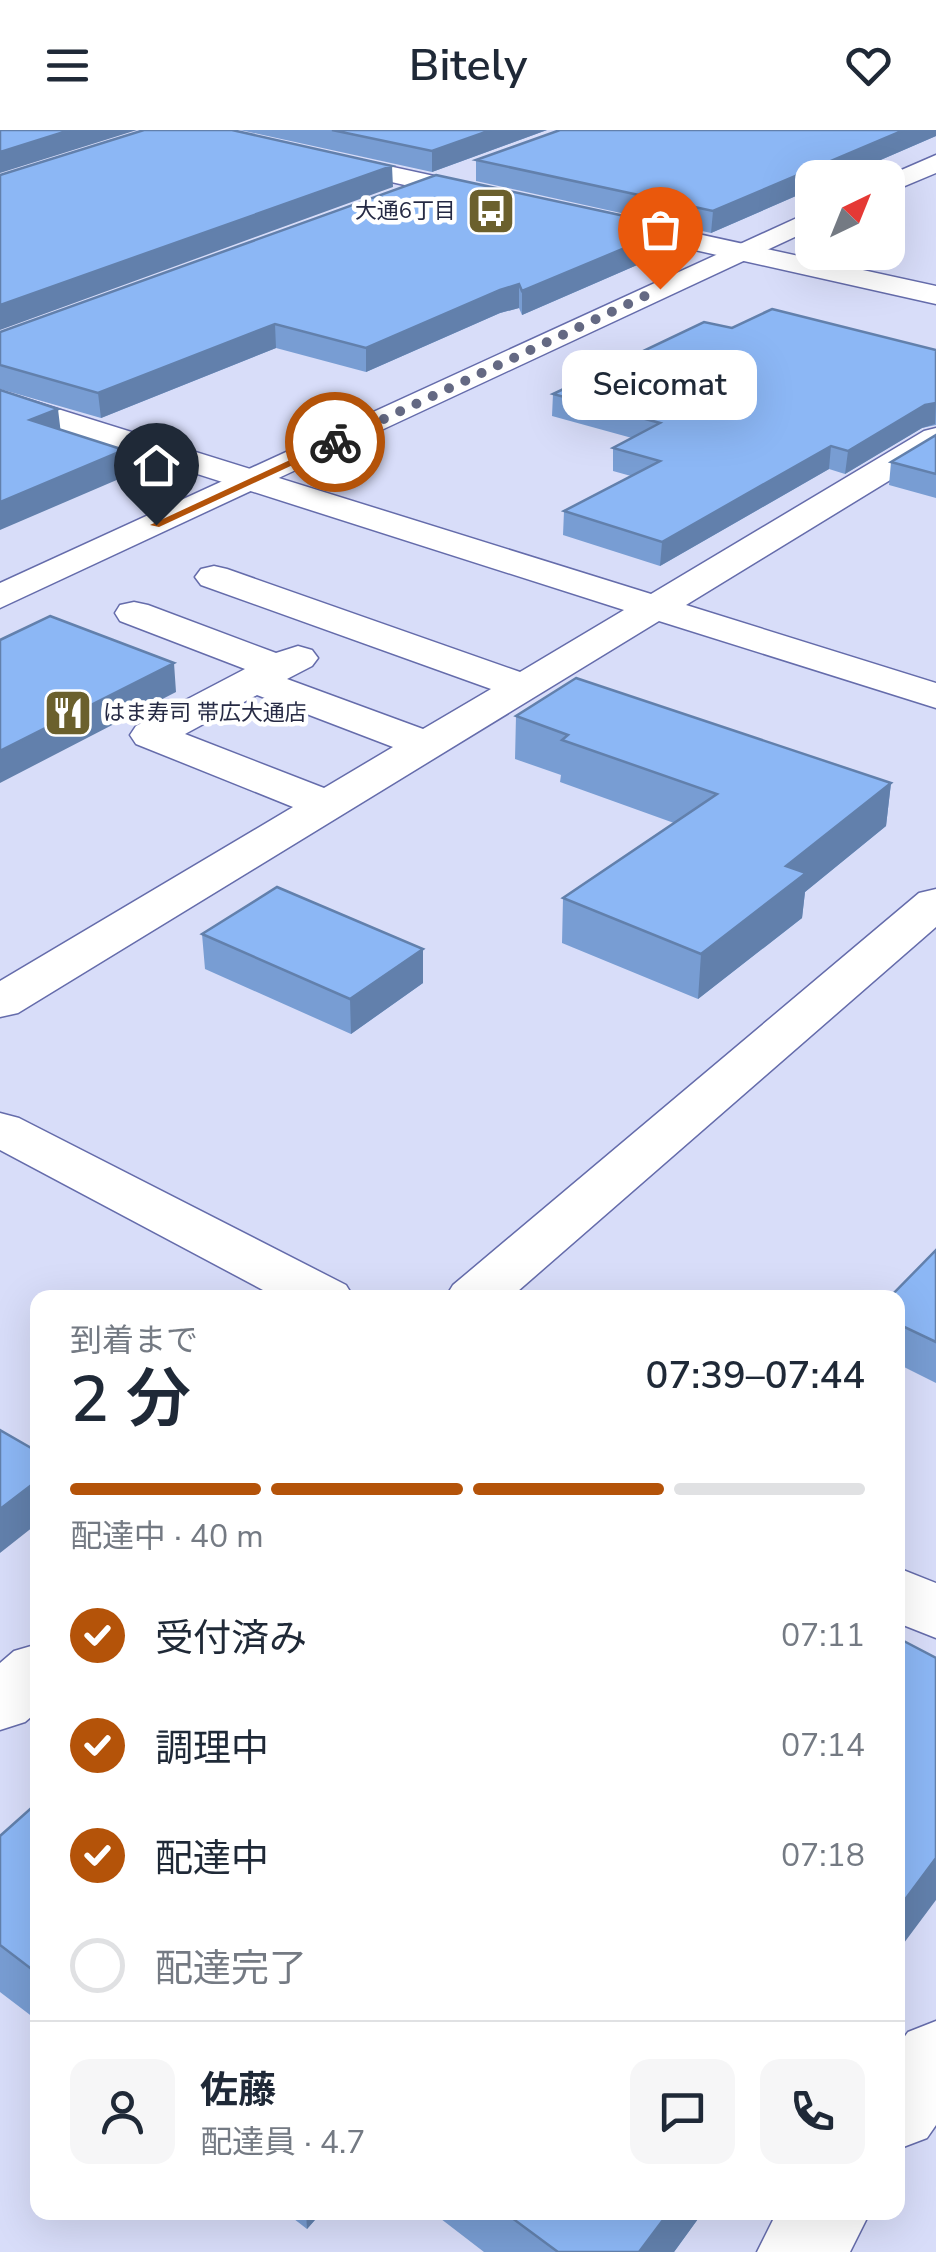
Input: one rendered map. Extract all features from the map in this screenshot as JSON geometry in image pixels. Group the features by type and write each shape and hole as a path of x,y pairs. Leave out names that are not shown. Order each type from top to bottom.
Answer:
{"main road":[{"path":"190,130 526,204"},
{"path":"905,177 936,162"},
{"path":"380,204 471,171"},
{"path":"580,216 936,295"},
{"path":"0,597 795,227"},
{"path":"0,402 936,696"},
{"path":"0,1002 936,438"},
{"path":"214,577 524,687"},
{"path":"134,613 427,745"},
{"path":"327,806 151,735 355,628"},
{"path":"483,1290 936,902"},
{"path":"0,1129 310,1290"},
{"path":"905,1597 936,1613"},
{"path":"0,1702 30,1677"},
{"path":"905,2102 936,2057"},
{"path":"800,2252 822,2220"}],"building":[{"path":"0,130 70,130 0,152"},
{"path":"144,130 232,130 392,166 0,305 0,175"},
{"path":"332,130 491,130 432,151"},
{"path":"560,130 904,130 833,160 795,160 795,176 713,211 476,160"},
{"path":"436,175 675,227 522,291 519,284 500,290 366,348 275,324 98,393 0,365 0,332"},
{"path":"772,309 936,350 936,403 925,405 848,451 831,446 662,542 564,511 660,461 613,448 660,423 553,394 704,322 732,328"},
{"path":"0,390 58,409 30,420 124,450 0,502"},
{"path":"936,435 936,474 891,462"},
{"name":"はま寿司 帯広大通店","path":"50,616 174,663 0,751 0,640"},
{"path":"576,678 891,783 786,866 806,873 701,954 563,898 717,794 562,740 568,735 516,716"},
{"path":"277,887 423,949 350,999 202,934"},
{"path":"936,1250 936,1342 905,1327 905,1290 897,1290"},
{"path":"0,1430 30,1447 30,1486 0,1509"},
{"path":"905,1642 936,1658 936,1858 905,1900"},
{"path":"30,1809 30,1968 0,1945 0,1836"},
{"path":"515,2220 663,2220 639,2252 558,2252"}],"way so far":[{"path":"335,442 660,289"}],"place":[{"name":"大通6丁目","path":"491,211"},
{"name":"Seicomat","path":"660,289"},
{"name":"はま寿司 帯広大通店","path":"68,713"}],"route":[{"path":"156,525 335,442"}]}
